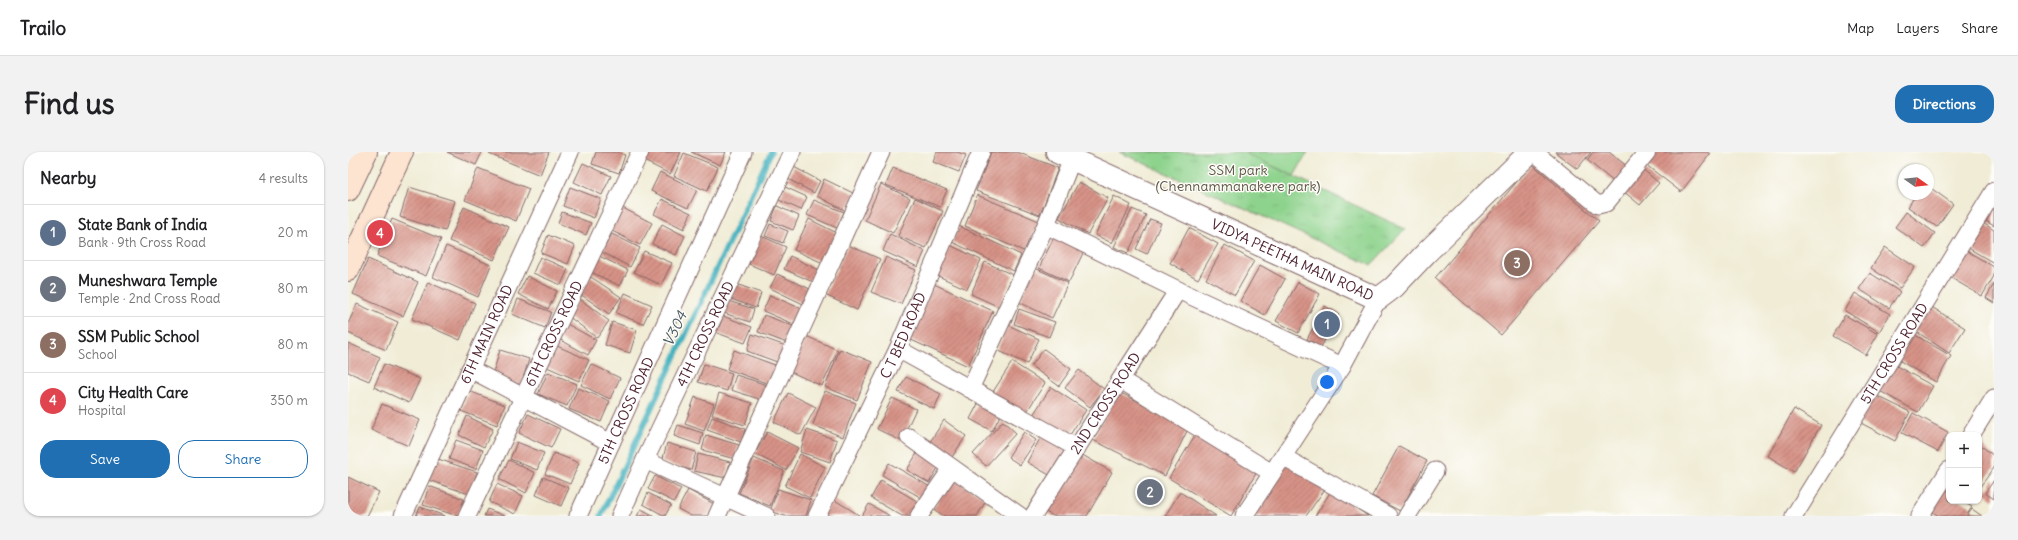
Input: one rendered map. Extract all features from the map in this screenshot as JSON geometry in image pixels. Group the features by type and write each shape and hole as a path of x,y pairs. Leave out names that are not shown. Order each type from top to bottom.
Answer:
{"main road":[{"path":"348,190 365,152"},
{"path":"348,270 402,152"}],"street":[{"name":"6TH MAIN ROAD","path":"403,516 570,152"},
{"name":"6TH CROSS ROAD","path":"467,516 640,152"},
{"name":"5TH CROSS ROAD","path":"578,516 743,152"},
{"name":"4TH CROSS ROAD","path":"620,516 645,460 792,152"},
{"path":"717,516 881,152"},
{"name":"C T BED ROAD","path":"817,516 898,349 981,152"},
{"path":"1527,154 1598,205 1606,203 1647,152"},
{"name":"VIDYA PEETHA MAIN ROAD","path":"1064,155 1378,299 1394,287 1427,252 1527,154"},
{"path":"970,389 1046,225 1064,155"},
{"name":"5TH CROSS ROAD","path":"1794,516 1994,191"},
{"path":"1046,225 1178,290 1342,366"},
{"name":"2ND CROSS ROAD","path":"1033,516 1178,290"},
{"path":"1244,516 1342,366 1378,299"},
{"path":"898,349 1077,448"},
{"path":"470,369 611,442"},
{"path":"1121,380 1272,473"},
{"path":"1973,432 1994,398"},
{"path":"909,437 1020,516"},
{"path":"1283,457 1388,516"},
{"path":"645,460 766,516"},
{"path":"919,516 952,468"},
{"path":"1407,516 1435,472"},
{"path":"1920,516 1946,475"}],"green space":[{"name":"SSM park (Chennammanakere park)","path":"1119,152 1243,152 1405,229 1371,265"},
{"path":"1243,152 1308,152 1294,176"}],"building":[{"path":"447,152 482,152 476,165"},
{"path":"490,152 549,152 540,175 489,154"},
{"path":"596,152 617,152 625,155 619,173 592,164"},
{"path":"646,152 681,152 670,174 642,160"},
{"path":"691,152 726,152 720,165"},
{"path":"937,152 957,152 966,155 959,172 933,162"},
{"path":"991,152 1017,152 1058,168 1040,215 976,191"},
{"path":"1555,152 1591,152 1577,169"},
{"path":"1593,152 1609,152 1628,167 1615,183 1587,160"},
{"path":"1655,152 1707,152 1710,154 1681,192 1645,164"},
{"path":"684,153 718,167 707,191 674,176"},
{"path":"583,163 611,176 602,195 574,182"},
{"path":"1532,164 1599,221 1501,335 1435,278"},
{"path":"794,167 820,181 814,193 788,179"},
{"path":"478,168 529,189 516,221 465,200"},
{"path":"893,168 947,190 940,207 886,185"},
{"path":"1641,168 1659,183 1640,205 1622,190"},
{"path":"660,172 697,190 688,208 651,191"},
{"path":"824,179 855,194 846,211 817,196"},
{"path":"1079,182 1108,198 1088,234 1059,218"},
{"path":"881,184 910,198 893,233 865,220"},
{"path":"409,187 455,201 445,231 400,217"},
{"path":"570,187 601,199 594,218 563,206"},
{"path":"785,187 807,197 801,210 779,200"},
{"path":"1934,190 1953,204 1937,227 1908,207 1912,200 1934,200"},
{"path":"977,195 1039,221 1026,252 965,226"},
{"path":"1994,195 1994,226 1981,218"},
{"path":"1114,196 1131,205 1112,243 1095,235"},
{"path":"915,198 943,211 926,248 898,236"},
{"path":"662,199 691,213 684,229 654,214"},
{"path":"814,200 844,212 837,228 807,215"},
{"path":"619,206 652,223 640,245 608,229"},
{"path":"777,206 799,216 793,230 771,221"},
{"path":"464,207 509,227 494,260 449,241"},
{"path":"1132,209 1146,215 1128,253 1114,247"},
{"path":"562,212 591,223 586,235 558,223"},
{"path":"1906,212 1935,233 1924,248 1895,227"},
{"path":"392,219 441,239 426,276 377,256"},
{"path":"809,219 837,233 823,263 794,250"},
{"path":"1150,219 1161,223 1147,254 1136,249"},
{"path":"1978,220 1994,230 1994,263 1963,245"},
{"path":"662,224 685,236 676,255 652,244"},
{"path":"770,224 788,231 783,243 765,236"},
{"path":"959,226 1021,255 1014,271 952,242"},
{"path":"1189,228 1218,244 1198,279 1170,263"},
{"path":"612,234 640,248 630,267 602,252"},
{"path":"890,234 925,251 918,267 883,251"},
{"path":"548,235 575,246 568,264 541,253"},
{"path":"1055,235 1085,249 1069,282 1039,268"},
{"path":"761,236 786,247 774,275 749,264"},
{"path":"848,245 880,259 857,310 825,295"},
{"path":"950,245 981,260 967,289 936,275"},
{"path":"1225,245 1254,261 1235,295 1206,279"},
{"path":"446,246 491,265 478,297 433,277"},
{"path":"1885,247 1915,267 1900,288 1871,268"},
{"path":"1962,248 1994,267 1994,276 1982,296 1946,275"},
{"path":"644,251 672,263 661,285 634,272"},
{"path":"595,254 628,270 620,286 587,270"},
{"path":"790,256 819,270 813,282 784,269"},
{"path":"540,257 568,269 561,285 533,273"},
{"path":"886,257 916,270 901,304 871,292"},
{"path":"368,259 418,282 403,316 353,294"},
{"path":"985,262 1013,275 999,307 971,294"},
{"path":"1260,265 1285,279 1265,315 1240,301"},
{"path":"1035,268 1068,283 1052,318 1019,302"},
{"path":"1870,273 1900,292 1889,308 1859,289"},
{"path":"777,274 810,289 803,304 770,288"},
{"path":"527,276 557,291 548,309 518,294"},
{"path":"591,277 621,297 609,314 580,294"},
{"path":"428,282 475,303 460,340 412,319"},
{"path":"1298,282 1320,294 1298,333 1276,321"},
{"path":"736,284 761,293 756,308 731,299"},
{"path":"934,284 993,311 968,366 909,339"},
{"path":"1994,284 1994,303 1986,298"},
{"path":"625,293 652,305 643,324 616,313"},
{"path":"1855,293 1890,314 1879,332 1845,311"},
{"path":"770,295 802,309 796,325 763,311"},
{"path":"518,299 551,312 545,328 512,314"},
{"path":"580,299 609,321 597,338 568,316"},
{"path":"728,301 754,309 750,322 724,313"},
{"path":"357,304 398,322 386,350 348,333 348,324"},
{"path":"1927,304 1965,328 1949,353 1911,328"},
{"path":"1325,306 1339,314 1321,347 1307,339"},
{"path":"1019,309 1055,322 1049,337 1014,324"},
{"path":"764,315 793,326 787,343 758,332"},
{"path":"1845,315 1878,334 1866,355 1833,336"},
{"path":"723,316 752,327 745,343 717,333"},
{"path":"612,322 637,330 630,353 605,345"},
{"path":"567,324 596,340 588,355 559,339"},
{"path":"1008,325 1039,339 1027,364 997,350"},
{"path":"1910,332 1951,356 1936,382 1895,358"},
{"path":"752,334 786,346 780,363 747,351"},
{"path":"806,336 838,350 822,386 791,372"},
{"path":"348,343 380,357 369,381 348,372"},
{"path":"557,346 589,360 579,381 547,367"},
{"path":"840,349 872,362 857,400 825,387"},
{"path":"1044,349 1071,369 1059,386 1031,366"},
{"path":"500,350 529,359 521,385 492,376"},
{"path":"734,350 775,365 769,384 727,369"},
{"path":"1012,362 1045,383 1024,416 991,395"},
{"path":"1891,363 1933,386 1918,412 1876,389"},
{"path":"384,364 420,379 409,403 374,387"},
{"path":"591,364 620,378 610,399 581,385"},
{"path":"704,364 732,373 727,391 698,382"},
{"path":"1079,370 1104,389 1090,407 1065,388"},
{"path":"548,372 577,384 567,406 538,394"},
{"path":"736,375 767,385 762,400 731,390"},
{"path":"906,377 941,394 934,409 898,392"},
{"path":"1051,387 1086,410 1068,438 1033,415"},
{"path":"578,388 610,401 601,422 569,409"},
{"path":"469,391 505,405 497,425 461,411"},
{"path":"825,391 856,403 843,437 813,425"},
{"path":"1117,391 1189,427 1165,476 1093,440"},
{"path":"719,393 752,403 745,425 712,415"},
{"path":"788,393 816,407 801,435 774,422"},
{"path":"1873,394 1910,412 1895,441 1859,422"},
{"path":"695,397 714,404 704,431 685,424"},
{"path":"892,398 916,409 901,441 877,429"},
{"path":"980,400 1002,412 992,431 970,419"},
{"path":"382,404 420,420 409,446 371,430"},
{"path":"1794,409 1821,425 1794,472 1768,456"},
{"path":"1913,413 1948,432 1946,432 1946,436 1938,452 1902,433"},
{"path":"528,414 560,429 551,448 519,433"},
{"path":"467,416 493,429 484,447 459,435"},
{"path":"712,417 745,429 741,442 707,430"},
{"path":"944,420 966,436 952,457 930,442"},
{"path":"1003,421 1016,433 986,466 973,454"},
{"path":"678,425 703,433 700,445 674,436"},
{"path":"807,430 837,440 830,462 800,452"},
{"path":"767,432 798,448 786,470 755,454"},
{"path":"1024,432 1036,440 1020,465 1008,457"},
{"path":"1197,432 1258,470 1231,516 1169,478"},
{"path":"706,435 739,445 735,459 702,450"},
{"path":"1042,435 1067,450 1051,476 1027,462"},
{"path":"456,440 483,450 476,469 449,459"},
{"path":"517,442 544,453 537,470 510,459"},
{"path":"667,443 696,452 691,470 662,462"},
{"path":"1399,446 1427,461 1400,511 1372,496"},
{"path":"1982,446 1994,456 1994,468 1982,484"},
{"path":"919,450 941,463 929,483 907,470"},
{"path":"554,453 579,463 570,484 545,474"},
{"path":"1079,453 1112,472 1087,516 1053,516 1046,512"},
{"path":"698,454 730,462 726,478 694,471"},
{"path":"800,454 825,467 810,498 785,486"},
{"path":"435,458 477,472 469,494 428,480"},
{"path":"754,458 784,471 770,506 739,493"},
{"path":"509,460 535,473 526,493 499,479"},
{"path":"1284,461 1325,489 1306,516 1247,516"},
{"path":"889,463 932,488 925,500 882,475"},
{"path":"655,476 681,489 674,502 648,489"},
{"path":"348,477 379,492 367,516 348,516"},
{"path":"543,477 569,488 561,506 536,495"},
{"path":"952,478 987,499 977,516 944,516 933,509"},
{"path":"881,480 922,504 915,516 902,516 871,498"},
{"path":"1994,480 1994,499 1985,493"},
{"path":"497,484 523,496 515,514 489,502"},
{"path":"429,486 464,499 458,516 423,505"},
{"path":"1941,486 1946,490 1946,504 1967,504 1972,507 1966,516 1939,516 1926,508"},
{"path":"778,489 811,500 806,516 785,516 770,511"},
{"path":"688,490 714,504 708,516 691,516 678,509"},
{"path":"1331,491 1368,516 1315,516"},
{"path":"1180,492 1216,516 1165,516"},
{"path":"648,493 671,505 665,516 643,504"},
{"path":"833,499 859,515 823,516"},
{"path":"869,504 890,516 862,516"},
{"path":"420,507 445,516 416,516"},
{"path":"487,509 505,516 484,516"},
{"path":"641,509 655,516 637,516"},
{"path":"1972,509 1982,516 1967,516"}],"waterway":[{"name":"V304","path":"601,516 771,152"}],"place":[{"name":"City Health Care","path":"380,233"},
{"name":"SSM Public School","path":"1517,263"},
{"name":"State Bank of India","path":"1327,324"},
{"name":"Muneshwara Temple","path":"1150,492"}]}
